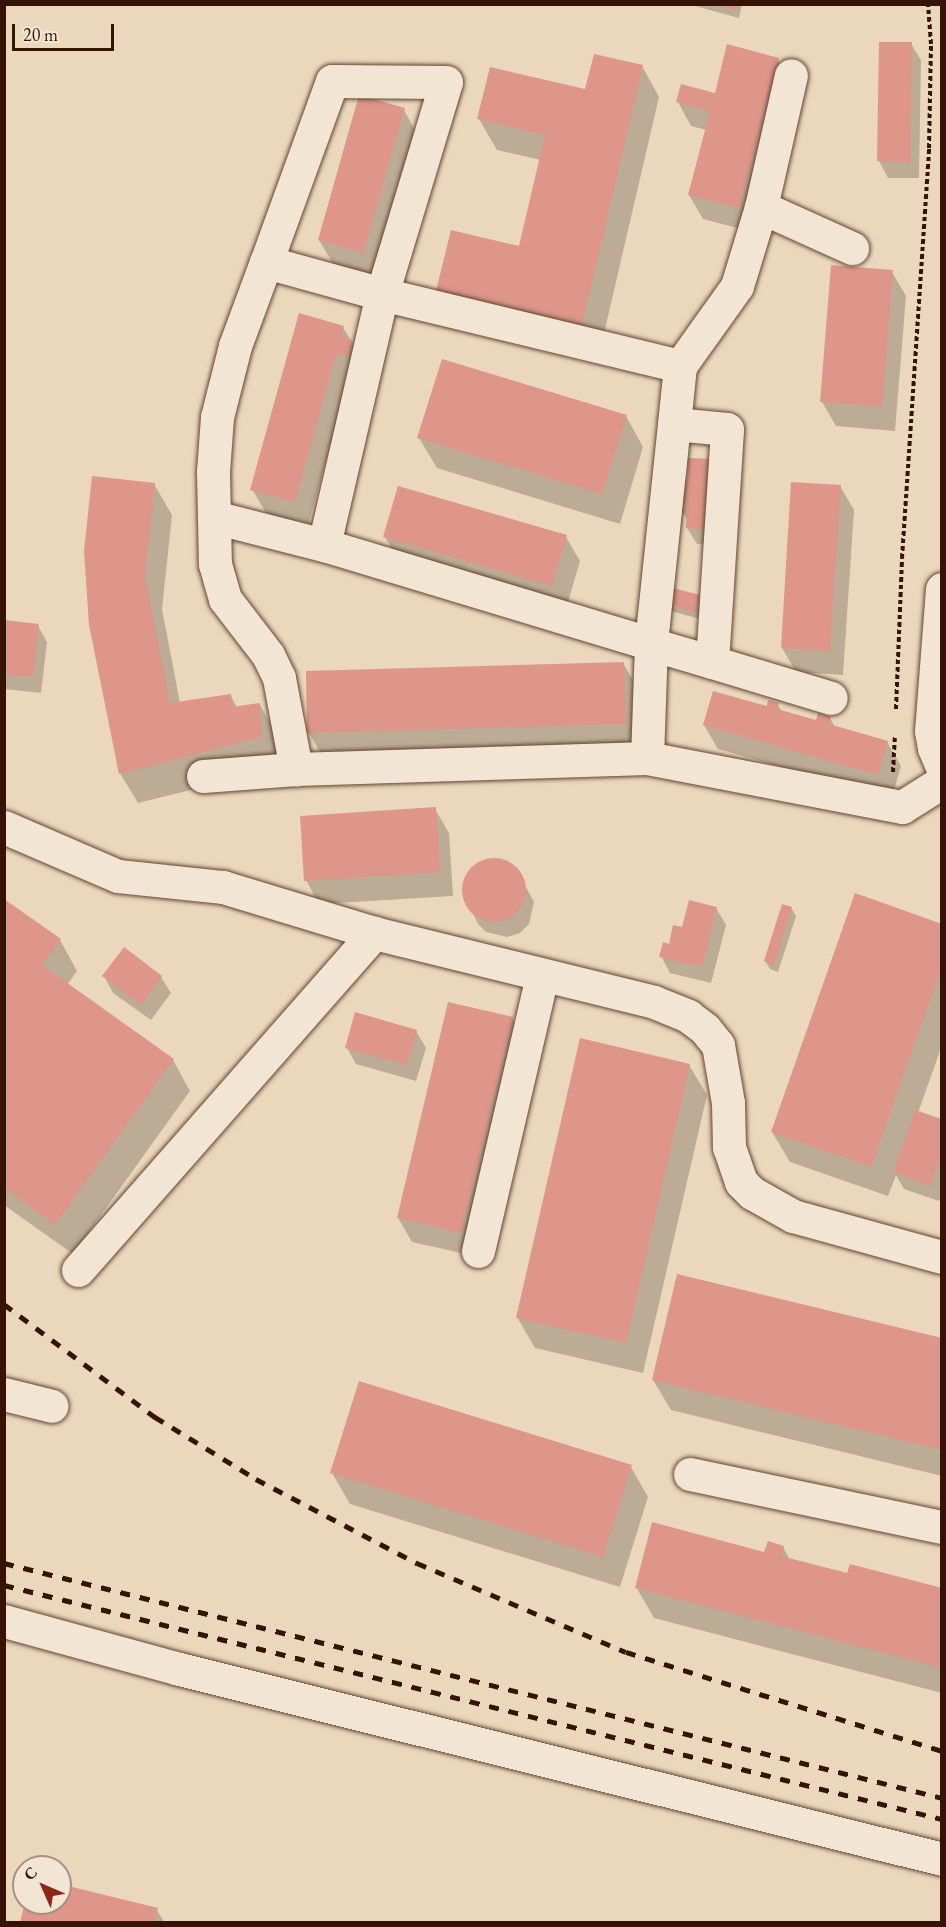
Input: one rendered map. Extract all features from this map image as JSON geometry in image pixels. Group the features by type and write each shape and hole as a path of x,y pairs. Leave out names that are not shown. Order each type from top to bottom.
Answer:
{"street":[{"path":"647,758 651,644 680,366 737,286 760,207 791,75"},
{"path":"296,769 279,678 268,655 225,599 215,564 213,472 217,417 235,346 332,81 446,81 382,294 324,544"},
{"path":"760,207 852,248"},
{"path":"266,262 382,294 680,366"},
{"path":"674,424 727,429 712,662"},
{"path":"214,517 324,544 831,698"},
{"path":"942,589 931,731 934,748 942,766"},
{"path":"203,776 296,769 647,758 902,807 942,782"},
{"path":"4,827 118,876 223,887 374,933 654,1002 688,1016 705,1029 718,1045 723,1063 729,1147 741,1182 765,1202 793,1216 942,1257"},
{"path":"78,1270 374,933"},
{"path":"478,1251 542,976"},
{"path":"4,1394 52,1406"},
{"path":"690,1474 942,1527"},
{"path":"4,1621 179,1669 942,1859"}],"path":[{"path":"896,711 902,558 929,148 932,44 928,4"},
{"path":"892,806 895,723"}],"building":[{"path":"714,4 736,4 735,11"},
{"path":"879,42 912,42 910,162 877,161"},
{"path":"727,44 779,58 739,208 688,195 710,111 676,102 681,84 715,93"},
{"path":"594,54 643,65 582,325 436,291 451,230 519,246 545,135 477,119 490,67 585,89"},
{"path":"359,95 405,108 363,253 318,240"},
{"path":"831,265 893,270 882,407 820,402"},
{"path":"299,313 344,326 341,336 352,340 347,357 336,354 295,502 250,490"},
{"path":"442,359 627,415 602,494 417,438"},
{"path":"688,458 719,459 716,529 686,528 687,503 675,503 675,480 687,481"},
{"path":"92,476 155,483 145,577 170,703 231,694 232,707 260,703 262,737 119,774 89,625 84,551"},
{"path":"791,482 841,485 830,651 781,648"},
{"path":"398,486 567,535 552,586 383,537"},
{"path":"669,587 700,595 695,612 665,603"},
{"path":"4,620 39,624 33,677 4,674"},
{"path":"624,662 626,724 307,733 306,671"},
{"path":"713,691 767,706 768,700 779,703 777,709 816,720 818,713 831,717 829,724 888,741 878,775 703,725"},
{"path":"436,807 440,872 304,881 300,816"},
{"path":"494,858 506,860 517,867 524,878 526,890 524,902 517,913 506,920 494,922 482,920 471,913 464,902 462,890 464,878 471,867 482,860"},
{"path":"855,893 942,924 942,966 871,1167 771,1132"},
{"path":"4,899 61,939 42,965 174,1059 55,1225 4,1188"},
{"path":"689,900 717,907 702,967 659,957 663,942 669,944 673,925 682,927"},
{"path":"782,904 792,907 774,965 764,961"},
{"path":"124,947 162,976 141,1005 102,976"},
{"path":"448,1002 513,1017 461,1233 397,1218"},
{"path":"355,1012 417,1030 407,1065 345,1048"},
{"path":"580,1038 690,1064 626,1343 516,1318"},
{"path":"915,1110 942,1119 942,1154 930,1186 893,1172"},
{"path":"677,1274 942,1338 942,1450 652,1380"},
{"path":"359,1381 632,1465 603,1557 330,1473"},
{"path":"652,1522 764,1552 768,1541 784,1546 781,1556 847,1573 850,1564 942,1588 942,1668 635,1588"},
{"path":"72,1887 158,1908 154,1922 20,1922 22,1915 72,1915"}],"railway":[{"path":"4,1304 155,1417 256,1479 417,1563 626,1652 942,1751"},
{"path":"4,1563 942,1798"},
{"path":"4,1585 942,1819"}]}
